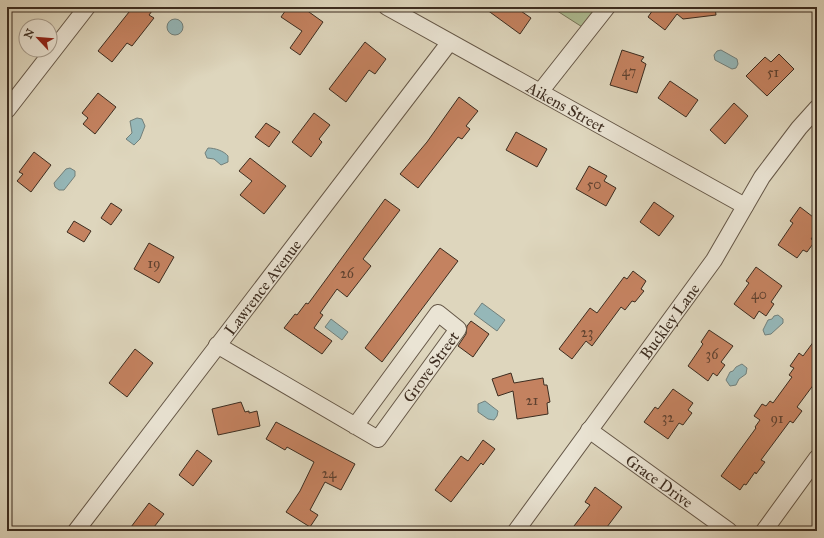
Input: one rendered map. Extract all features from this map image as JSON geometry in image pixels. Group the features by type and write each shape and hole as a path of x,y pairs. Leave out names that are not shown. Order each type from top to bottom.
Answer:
{"street":[{"path":"7,110 87,7"},
{"name":"Aikens Street","path":"387,7 449,43 745,206"},
{"path":"540,92 607,7"},
{"name":"Lawrence Avenue","path":"76,531 449,43"},
{"name":"Buckley Lane","path":"516,531 714,260 762,177 799,128 817,108"},
{"name":"Grove Street","path":"217,345 354,426 378,439 458,329 438,313 354,426"},
{"name":"Grace Drive","path":"589,430 729,531"},
{"path":"764,531 817,458"}],"green space":[{"path":"551,7 610,7 590,32"}],"water":[{"path":"172,19 178,19 183,24 181,33 178,35 172,35 167,30 167,24"},
{"path":"721,50 737,59 738,64 736,68 732,69 715,60 714,55 717,51"},
{"path":"137,118 142,119 145,126 140,139 134,145 126,139 132,133 130,121"},
{"path":"208,148 216,149 224,153 228,156 228,162 221,165 214,159 207,158 205,153"},
{"path":"70,168 75,171 75,176 64,190 59,190 55,187 54,183 66,169"},
{"path":"482,303 505,320 497,331 474,314"},
{"path":"778,315 783,319 783,323 771,334 765,335 763,330 768,320"},
{"path":"331,319 348,332 342,340 325,327"},
{"path":"742,364 747,368 746,374 739,379 736,385 730,386 726,380 730,372"},
{"path":"485,401 498,411 494,420 488,419 478,412 478,404"}],"building":[{"path":"133,7 155,7 149,15 154,18 132,46 127,43 112,62 98,51"},
{"path":"288,7 302,7 323,22 300,55 290,48 302,31 281,17"},
{"path":"483,7 515,7 531,18 520,34"},
{"path":"655,7 715,7 716,15 683,19 677,14 665,30 648,17"},
{"path":"365,42 386,59 375,74 369,70 346,102 329,89"},
{"path":"622,50 644,57 641,61 646,64 637,93 610,85"},
{"path":"779,54 794,69 767,96 746,76 765,57 771,62"},
{"path":"670,81 698,100 686,117 658,98"},
{"path":"98,93 116,107 95,134 83,124 88,118 82,113"},
{"path":"459,97 478,111 466,126 470,129 462,139 458,137 418,188 400,174 427,142"},
{"path":"734,103 748,116 725,144 710,130"},
{"path":"314,113 330,125 319,139 322,142 311,157 292,142"},
{"path":"266,123 280,132 269,147 255,137"},
{"path":"516,132 547,149 537,167 506,150"},
{"path":"34,152 51,165 31,192 17,181 23,174 19,172"},
{"path":"250,158 286,186 264,214 240,195 252,181 239,171"},
{"path":"589,166 607,176 604,181 616,188 606,206 576,189"},
{"path":"385,199 400,210 363,259 371,266 347,297 337,289 320,313 323,315 314,328 332,341 322,354 284,328 306,303 308,304"},
{"path":"654,202 674,216 659,236 640,222"},
{"path":"111,203 122,210 111,225 101,218"},
{"path":"800,207 817,220 817,231 811,239 815,241 807,252 803,250 797,258 778,245 793,223 790,221"},
{"path":"74,221 91,231 84,242 67,232"},
{"path":"149,243 174,257 159,283 134,269"},
{"path":"440,248 458,261 382,362 365,348"},
{"path":"756,267 782,286 771,302 774,304 766,316 759,311 754,319 734,304 749,283 746,281"},
{"path":"633,271 646,281 641,289 644,291 635,302 632,301 625,310 621,307 592,346 586,341 572,359 559,349 590,308 597,313 624,277 627,279"},
{"path":"471,321 489,334 473,357 458,346 466,334 467,326"},
{"path":"709,330 733,346 721,362 725,365 717,376 713,373 708,381 688,366 703,344 701,342"},
{"path":"817,337 817,380 797,407 802,411 793,423 790,421 761,460 765,462 756,474 755,472 746,485 744,484 740,490 721,476 756,428 755,427 760,420 754,416 762,404 766,406 770,401 773,403 792,377 789,375 794,368 790,366 799,353 803,356"},
{"path":"135,349 153,363 127,397 109,383"},
{"path":"511,373 514,383 543,378 544,385 547,385 550,402 547,403 548,414 517,419 513,391 498,396 492,379"},
{"path":"673,389 693,403 688,410 692,413 683,425 679,423 668,439 644,422 655,407 658,409"},
{"path":"241,402 245,412 249,411 249,413 257,411 260,426 218,435 212,409"},
{"path":"276,422 355,464 341,490 325,482 310,510 318,515 310,527 286,512 300,491 314,462 287,447 285,450 266,439"},
{"path":"483,440 495,449 483,465 481,463 451,502 435,490 461,456 468,461"},
{"path":"197,450 212,461 193,486 179,475"},
{"path":"595,487 622,507 604,531 582,531 574,526 590,505 585,502"},
{"path":"149,503 164,514 151,531 128,531"}]}
